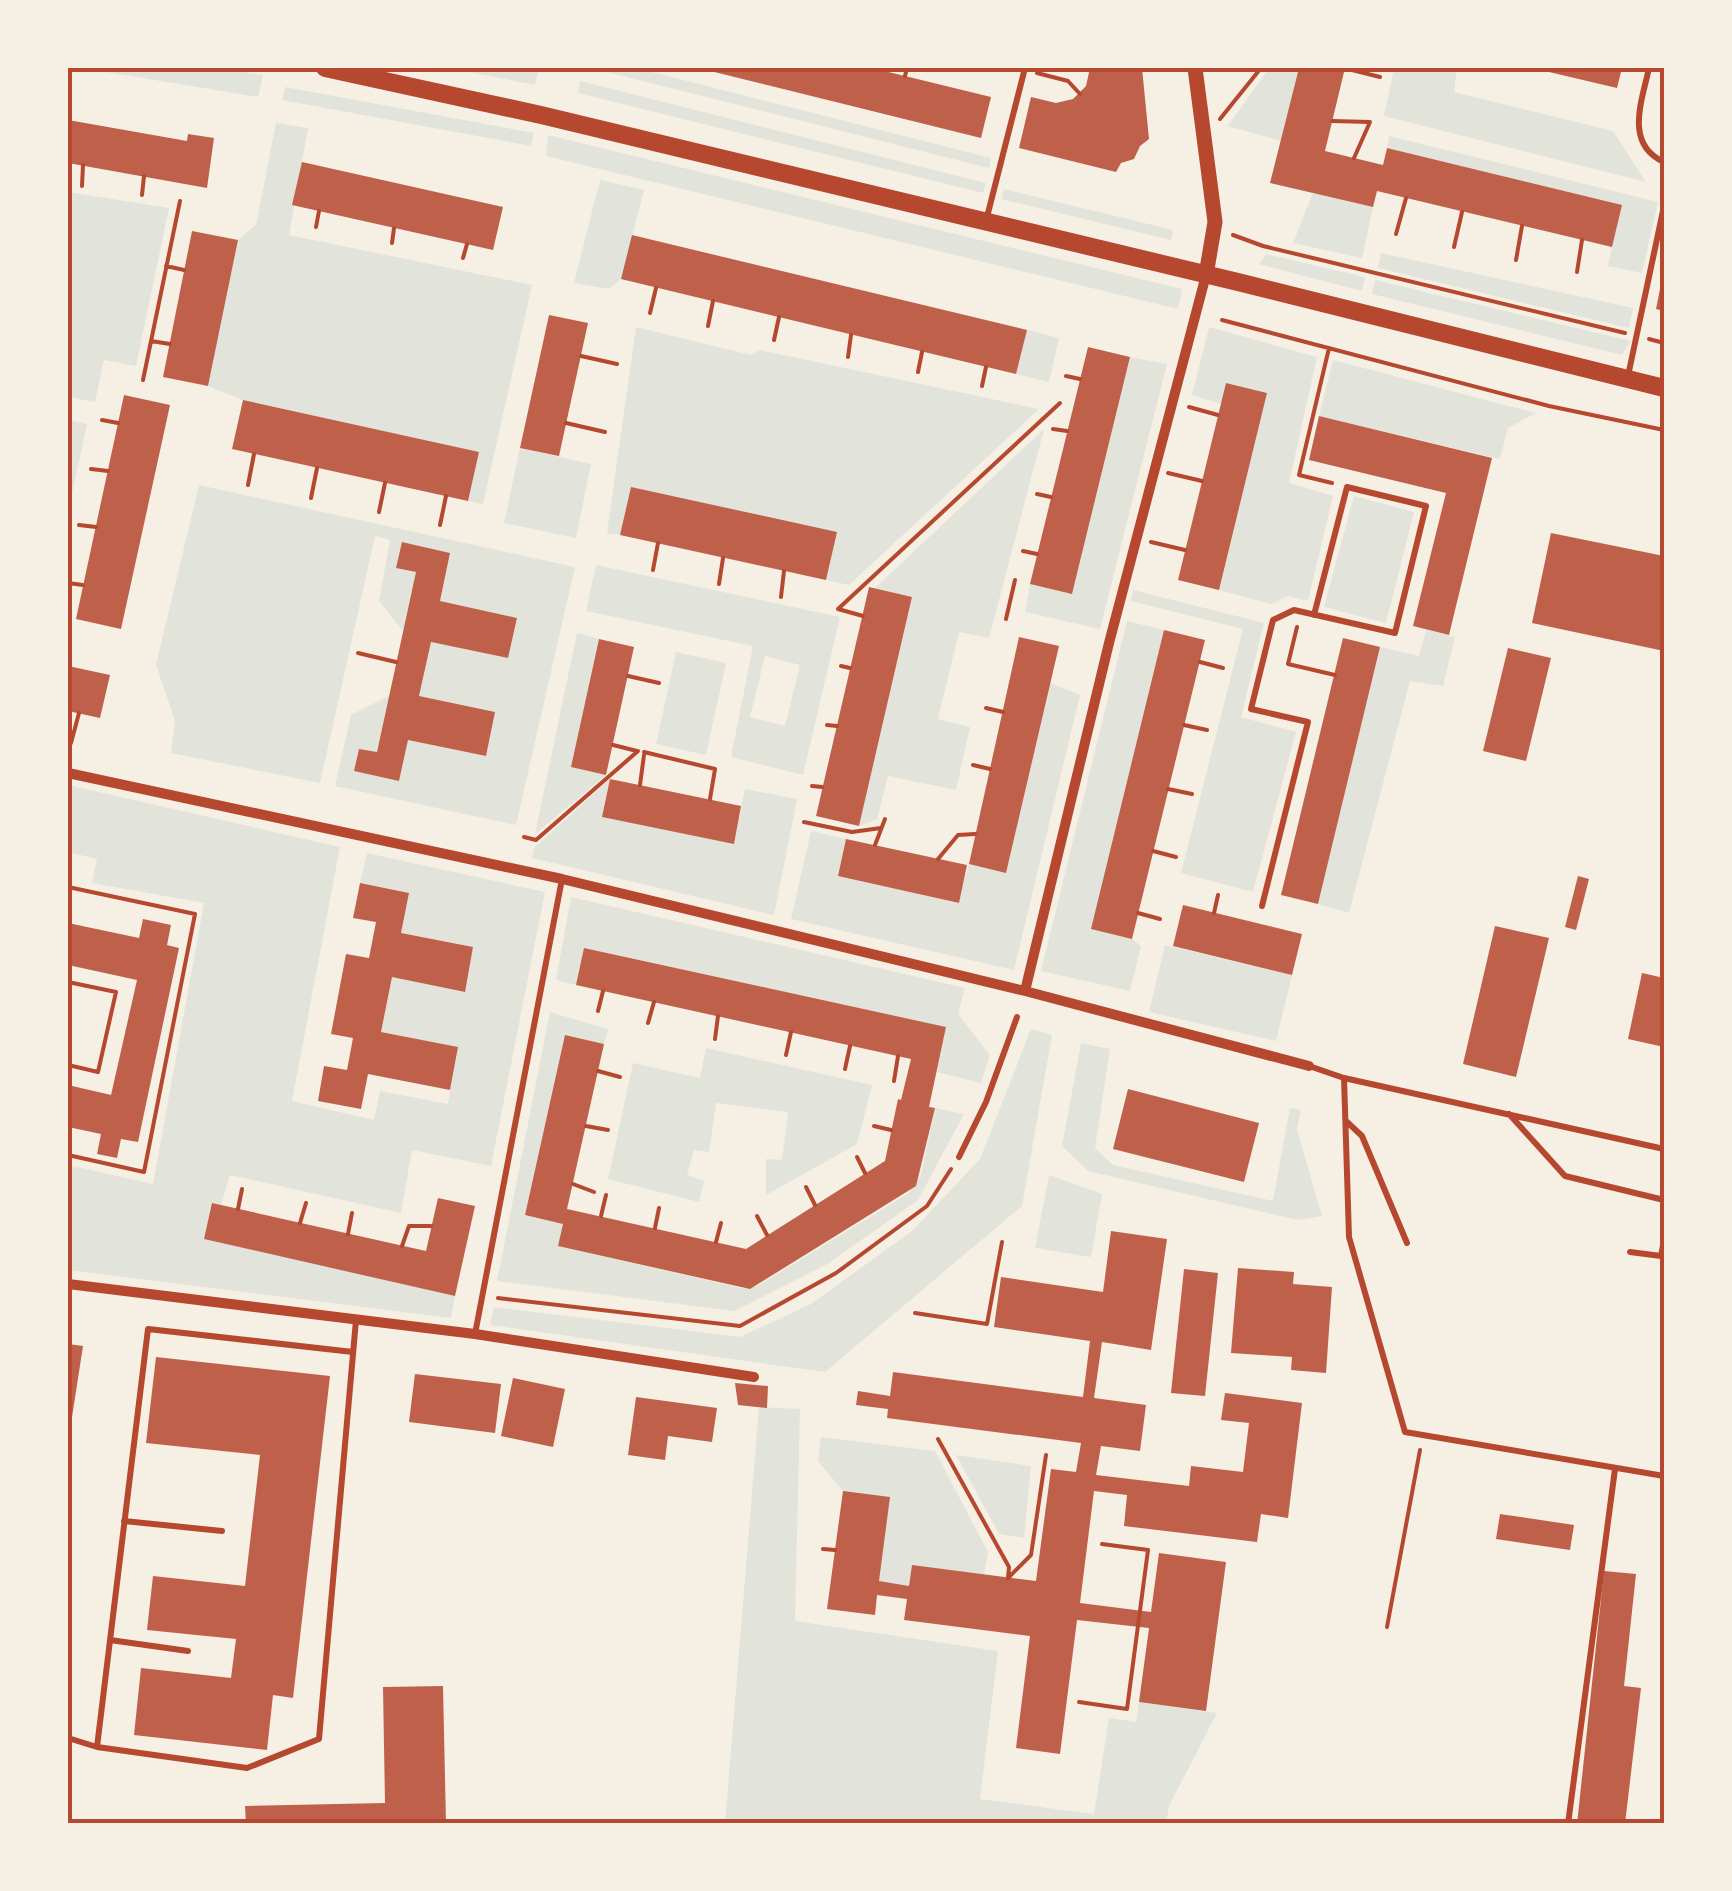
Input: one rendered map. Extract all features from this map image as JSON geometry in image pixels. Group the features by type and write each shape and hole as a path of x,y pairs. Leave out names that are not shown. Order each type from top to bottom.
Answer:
{"main road":[{"path":"325,68 541,115 1664,388"}],"street":[{"path":"1025,992 1136,539 1206,275 1215,222 1195,68"},
{"path":"68,772 562,879 1309,1066"},
{"path":"68,1284 476,1334 754,1377"}],"lane":[{"path":"986,223 1024,68"},
{"path":"1649,68 1639,138 1646,149 1664,162"},
{"path":"1628,379 1664,206"},
{"path":"1262,906 1308,722 1251,708 1273,620 1294,610 1395,633 1426,506 1347,486 1314,614"},
{"path":"476,1334 562,879"},
{"path":"958,1156 986,1102 1017,1017"},
{"path":"1309,1066 1344,1078 1664,1149"},
{"path":"1344,1078 1349,1237 1405,1432 1664,1476"},
{"path":"1508,1114 1565,1176 1664,1200"},
{"path":"1344,1120 1362,1136 1407,1243"},
{"path":"1630,1252 1662,1256 1664,1240"},
{"path":"68,1738 97,1747 247,1768 318,1739 356,1320"},
{"path":"97,1747 148,1329 353,1352"},
{"path":"1568,1824 1615,1469"},
{"path":"124,1522 222,1531"},
{"path":"110,1640 188,1650"}],"path":[{"path":"905,76 907,68"},
{"path":"1024,68 1068,81 1080,94"},
{"path":"1216,124 1261,68"},
{"path":"1344,68 1380,77"},
{"path":"1332,121 1370,122 1354,158"},
{"path":"82,186 83,166"},
{"path":"142,196 144,176"},
{"path":"1396,234 1406,198"},
{"path":"143,380 180,202"},
{"path":"316,227 319,211"},
{"path":"1454,246 1462,212"},
{"path":"1516,260 1522,226"},
{"path":"392,243 394,228"},
{"path":"1233,238 1664,343"},
{"path":"1577,272 1582,240"},
{"path":"463,258 467,244"},
{"path":"166,266 184,270"},
{"path":"650,313 656,288"},
{"path":"708,326 713,302"},
{"path":"774,340 780,318"},
{"path":"1222,320 1550,406 1664,430"},
{"path":"848,356 852,335"},
{"path":"151,340 170,344"},
{"path":"1330,348 1298,475 1347,486"},
{"path":"918,372 922,352"},
{"path":"580,356 617,364"},
{"path":"982,386 986,367"},
{"path":"1066,376 1080,378"},
{"path":"863,616 838,609 1060,403"},
{"path":"1172,403 1218,415"},
{"path":"102,420 118,423"},
{"path":"566,423 605,432"},
{"path":"1053,429 1067,432"},
{"path":"248,485 254,454"},
{"path":"311,498 318,468"},
{"path":"91,469 108,471"},
{"path":"1154,470 1202,481"},
{"path":"379,512 385,483"},
{"path":"1037,494 1052,497"},
{"path":"440,525 446,496"},
{"path":"78,525 96,526"},
{"path":"1136,539 1186,550"},
{"path":"652,570 658,543"},
{"path":"1022,551 1037,554"},
{"path":"718,584 723,558"},
{"path":"780,597 784,571"},
{"path":"1006,619 1015,580"},
{"path":"68,583 83,585"},
{"path":"1300,612 1288,664 1335,675"},
{"path":"358,653 396,662"},
{"path":"1200,662 1223,668"},
{"path":"840,666 850,668"},
{"path":"628,676 659,683"},
{"path":"986,708 1003,712"},
{"path":"71,743 79,713"},
{"path":"827,724 837,726"},
{"path":"1184,726 1207,730"},
{"path":"613,745 715,769 710,799"},
{"path":"640,785 641,752"},
{"path":"524,837 536,840 641,752"},
{"path":"973,765 990,769"},
{"path":"812,786 822,787"},
{"path":"1168,790 1192,794"},
{"path":"875,845 885,819"},
{"path":"804,822 852,832 881,828"},
{"path":"938,859 958,834 976,834"},
{"path":"1153,852 1176,857"},
{"path":"68,887 195,914 144,1172 68,1155"},
{"path":"1214,913 1218,895"},
{"path":"1138,914 1160,919"},
{"path":"68,982 116,992 98,1072 68,1065"},
{"path":"598,1011 604,991"},
{"path":"648,1023 654,1002"},
{"path":"714,1038 718,1016"},
{"path":"786,1055 791,1032"},
{"path":"844,1069 850,1046"},
{"path":"894,1081 898,1056"},
{"path":"598,1070 620,1077"},
{"path":"586,1126 608,1130"},
{"path":"874,1126 891,1130"},
{"path":"483,1296 740,1326 836,1273 927,1206 958,1156"},
{"path":"857,1157 865,1173"},
{"path":"573,1184 594,1192"},
{"path":"806,1187 815,1205"},
{"path":"238,1209 242,1189"},
{"path":"600,1216 606,1195"},
{"path":"300,1223 306,1203"},
{"path":"655,1228 659,1208"},
{"path":"348,1234 352,1214"},
{"path":"757,1216 768,1235"},
{"path":"716,1242 721,1223"},
{"path":"402,1246 410,1226 432,1226"},
{"path":"914,1312 987,1324 1002,1242"},
{"path":"1387,1627 1423,1436"},
{"path":"938,1439 1009,1568 1008,1578 1031,1556 1046,1454"},
{"path":"1079,1702 1128,1709 1148,1550 1102,1544"},
{"path":"823,1549 836,1550"}],"shaded area":[{"path":"82,68 216,68 263,75 258,97"},
{"path":"448,68 522,68 538,71 535,85"},
{"path":"591,68 636,68 991,158 989,168"},
{"path":"1269,68 1299,68 1281,141 1228,126"},
{"path":"1394,68 1457,68 1454,92 1613,131 1646,182 1384,116"},
{"path":"580,81 986,183 983,193 578,93"},
{"path":"285,87 534,133 531,146 282,100"},
{"path":"276,123 308,128 289,235 532,285 483,504 468,501 478,452 243,400 208,386 238,240 256,225"},
{"path":"548,135 1182,289 1178,309 546,156"},
{"path":"1389,136 1658,202 1642,273 1608,266 1621,205 1387,148"},
{"path":"600,180 644,190 621,279 609,289 574,283"},
{"path":"1004,189 1173,230 1171,240 1001,199"},
{"path":"68,192 169,208 136,366 104,360 95,402 68,397"},
{"path":"1313,193 1373,207 1362,258 1293,243"},
{"path":"1381,253 1633,308 1629,328 1378,268"},
{"path":"1266,254 1365,277 1362,291 1259,264"},
{"path":"1375,280 1631,341 1622,355 1372,294"},
{"path":"636,327 751,355 760,350 1039,409 849,585 826,580 836,533 631,488 620,535 607,533"},
{"path":"1209,327 1317,357 1289,483 1333,496 1308,601 1288,596 1271,604 1219,590 1267,393 1227,383 1221,404 1192,395"},
{"path":"1027,330 1059,338 1049,382 1016,374"},
{"path":"1130,357 1167,364 1100,629 1025,612 1030,584 1072,594"},
{"path":"1333,360 1536,413 1508,428 1500,459 1319,416"},
{"path":"68,420 87,424 68,512"},
{"path":"1044,429 989,638 959,632 938,719 970,727 956,790 888,776 877,819 859,826 912,598 875,588"},
{"path":"520,448 591,464 576,538 504,523"},
{"path":"199,485 575,567 516,825 335,786 351,715 389,696 377,752 359,749 355,771 399,781 408,740 486,756 495,712 419,696 431,642 508,658 517,619 440,601 450,553 403,542 397,568 416,572 403,631 379,601 390,540 375,536 320,783 171,753 175,721 156,665"},
{"path":"1354,496 1414,512 1386,623 1324,607"},
{"path":"596,565 840,617 803,775 731,757 753,646 586,611","holes":["765,656 800,665 785,726 750,717"]},
{"path":"1133,590 1264,623 1241,717 1296,732 1253,892 1181,873 1243,629 1131,601"},
{"path":"1127,621 1164,630 1092,928 1132,939 1141,946 1130,991 1041,971"},
{"path":"1426,630 1455,637 1443,686 1410,681 1349,913 1318,904 1380,647 1419,656"},
{"path":"577,633 599,639 572,767 606,775 535,834"},
{"path":"676,652 726,663 706,755 656,744"},
{"path":"1050,683 1080,695 1014,970 791,919 811,831 846,839 839,876 958,903 969,864 1006,872"},
{"path":"610,779 602,817 734,843 745,789 797,799 774,915 532,858 534,848"},
{"path":"68,785 340,847 292,1101 374,1120 380,1091 448,1104 458,1047 381,1032 392,977 464,992 473,947 401,933 409,893 360,883 367,853 545,892 491,1166 412,1150 401,1213 230,1175 221,1205 212,1204 204,1238 455,1296 451,1318 68,1270 68,1191 73,1166 153,1184 204,903 92,883 97,859 68,852"},
{"path":"571,897 965,988 958,1014 990,1055 981,1083 937,1072 946,1027 585,948 576,985 556,980"},
{"path":"1165,945 1292,975 1276,1041 1149,1012"},
{"path":"550,1012 608,1029 604,1044 566,1035 525,1215 563,1224 559,1246 741,1288 756,1287 909,1193 921,1175 935,1108 964,1114 918,1200 829,1263 735,1311 497,1281"},
{"path":"1031,1029 1052,1035 1022,1206 825,1372 490,1325 494,1307 740,1337 811,1304 912,1231 980,1159"},
{"path":"1081,1043 1110,1049 1095,1148 1113,1165 1273,1201 1290,1108 1301,1110 1297,1129 1322,1216 1298,1220 1088,1171 1062,1146"},
{"path":"706,1048 872,1085 857,1144 766,1195 766,1159 782,1160 788,1112 716,1103 709,1152 694,1150 687,1175 704,1181 699,1202 608,1179 633,1063 700,1078"},
{"path":"1049,1175 1102,1194 1091,1257 1035,1248"},
{"path":"759,1407 800,1409 795,1621 998,1651 980,1799 1094,1814 1109,1718 1136,1722 1139,1702 1217,1713 1169,1806 1166,1823 725,1824"},
{"path":"821,1437 935,1451 988,1552 984,1575 912,1565 909,1586 879,1581 843,1491 818,1461"},
{"path":"956,1455 1031,1466 1024,1538 999,1534"}],"building":[{"path":"698,68 872,68 991,97 981,138"},
{"path":"1090,68 1142,68 1149,139 1134,159 1121,163 1116,172 1019,148 1031,97 1056,103 1073,99 1086,86"},
{"path":"1299,68 1345,68 1325,151 1383,165 1387,148 1622,205 1612,247 1377,191 1373,207 1270,183"},
{"path":"1532,68 1622,68 1617,88"},
{"path":"68,120 187,141 188,134 214,138 207,188 68,163"},
{"path":"302,162 503,207 493,250 292,205"},
{"path":"192,231 238,240 208,386 163,377"},
{"path":"632,235 1027,330 1016,374 621,279"},
{"path":"1664,274 1664,311 1656,309"},
{"path":"549,315 588,323 559,456 520,448"},
{"path":"1088,347 1130,357 1072,594 1030,584"},
{"path":"1226,383 1267,393 1219,590 1178,580"},
{"path":"124,395 170,405 121,629 76,619"},
{"path":"243,400 479,452 468,501 232,449"},
{"path":"1319,416 1492,458 1449,635 1413,626 1446,493 1309,460"},
{"path":"631,487 837,532 826,580 620,535"},
{"path":"1551,533 1664,556 1664,651 1532,623"},
{"path":"402,542 450,553 440,601 517,618 508,658 431,642 419,696 495,712 486,756 408,740 399,781 354,771 359,749 377,752 416,572 396,568"},
{"path":"869,587 912,597 859,826 816,816"},
{"path":"1164,630 1205,640 1132,939 1091,929"},
{"path":"1019,637 1059,646 1006,873 969,864"},
{"path":"1343,638 1380,647 1318,904 1281,895"},
{"path":"599,639 634,647 606,775 571,767"},
{"path":"1508,648 1551,658 1526,761 1483,751"},
{"path":"68,666 110,675 100,718 68,711"},
{"path":"610,779 741,806 734,844 602,817"},
{"path":"846,839 967,865 959,903 838,876"},
{"path":"1578,876 1589,879 1576,930 1565,927"},
{"path":"360,883 409,893 401,933 473,947 465,992 392,977 381,1032 458,1047 450,1090 368,1074 361,1109 318,1101 324,1066 347,1070 353,1038 331,1034 346,954 369,958 376,922 353,918"},
{"path":"1183,905 1302,934 1292,975 1173,946"},
{"path":"143,919 171,925 167,945 179,948 138,1142 121,1139 117,1158 97,1154 101,1134 68,1127 68,1085 111,1095 137,980 68,965 68,923 139,938"},
{"path":"1495,926 1549,938 1516,1077 1463,1064"},
{"path":"584,948 946,1027 929,1107 935,1108 916,1186 750,1289 558,1246 563,1224 525,1215 565,1035 604,1044 567,1209 746,1249 885,1161 911,1059 576,985"},
{"path":"1642,973 1664,978 1664,1047 1628,1039"},
{"path":"1128,1089 1259,1123 1244,1182 1113,1149"},
{"path":"438,1198 475,1206 455,1296 204,1239 212,1203 426,1251"},
{"path":"1111,1231 1167,1239 1151,1350 1102,1342 1094,1398 1146,1405 1140,1451 1101,1446 1096,1475 1189,1486 1191,1466 1243,1472 1249,1423 1221,1420 1225,1393 1302,1403 1288,1518 1261,1514 1257,1542 1124,1526 1127,1495 1094,1491 1080,1603 1151,1612 1159,1553 1226,1562 1206,1711 1139,1702 1149,1628 1077,1620 1060,1754 1016,1748 1030,1636 904,1620 907,1599 877,1595 875,1615 827,1609 843,1491 890,1497 879,1581 909,1586 912,1565 1036,1581 1051,1469 1076,1472 1081,1443 887,1418 888,1409 856,1405 858,1391 890,1396 893,1372 1083,1397 1090,1341 994,1327 1001,1277 1103,1292"},
{"path":"1238,1268 1294,1272 1293,1284 1332,1287 1326,1373 1291,1370 1292,1357 1231,1353"},
{"path":"1184,1269 1218,1273 1205,1396 1171,1393"},
{"path":"68,1344 83,1346 70,1430 68,1429"},
{"path":"156,1357 330,1376 293,1698 273,1695 267,1750 134,1735 141,1668 231,1678 236,1639 147,1630 153,1576 245,1586 260,1455 146,1443"},
{"path":"415,1374 501,1384 495,1433 409,1422"},
{"path":"513,1378 565,1389 553,1447 501,1436"},
{"path":"735,1383 768,1386 767,1408 738,1405"},
{"path":"636,1397 717,1408 712,1442 668,1436 665,1460 628,1455"},
{"path":"1500,1514 1574,1525 1570,1550 1496,1539"},
{"path":"1604,1571 1636,1574 1624,1686 1641,1688 1625,1824 1577,1824"},
{"path":"443,1686 446,1824 246,1824 245,1806 385,1803 383,1687"}]}
